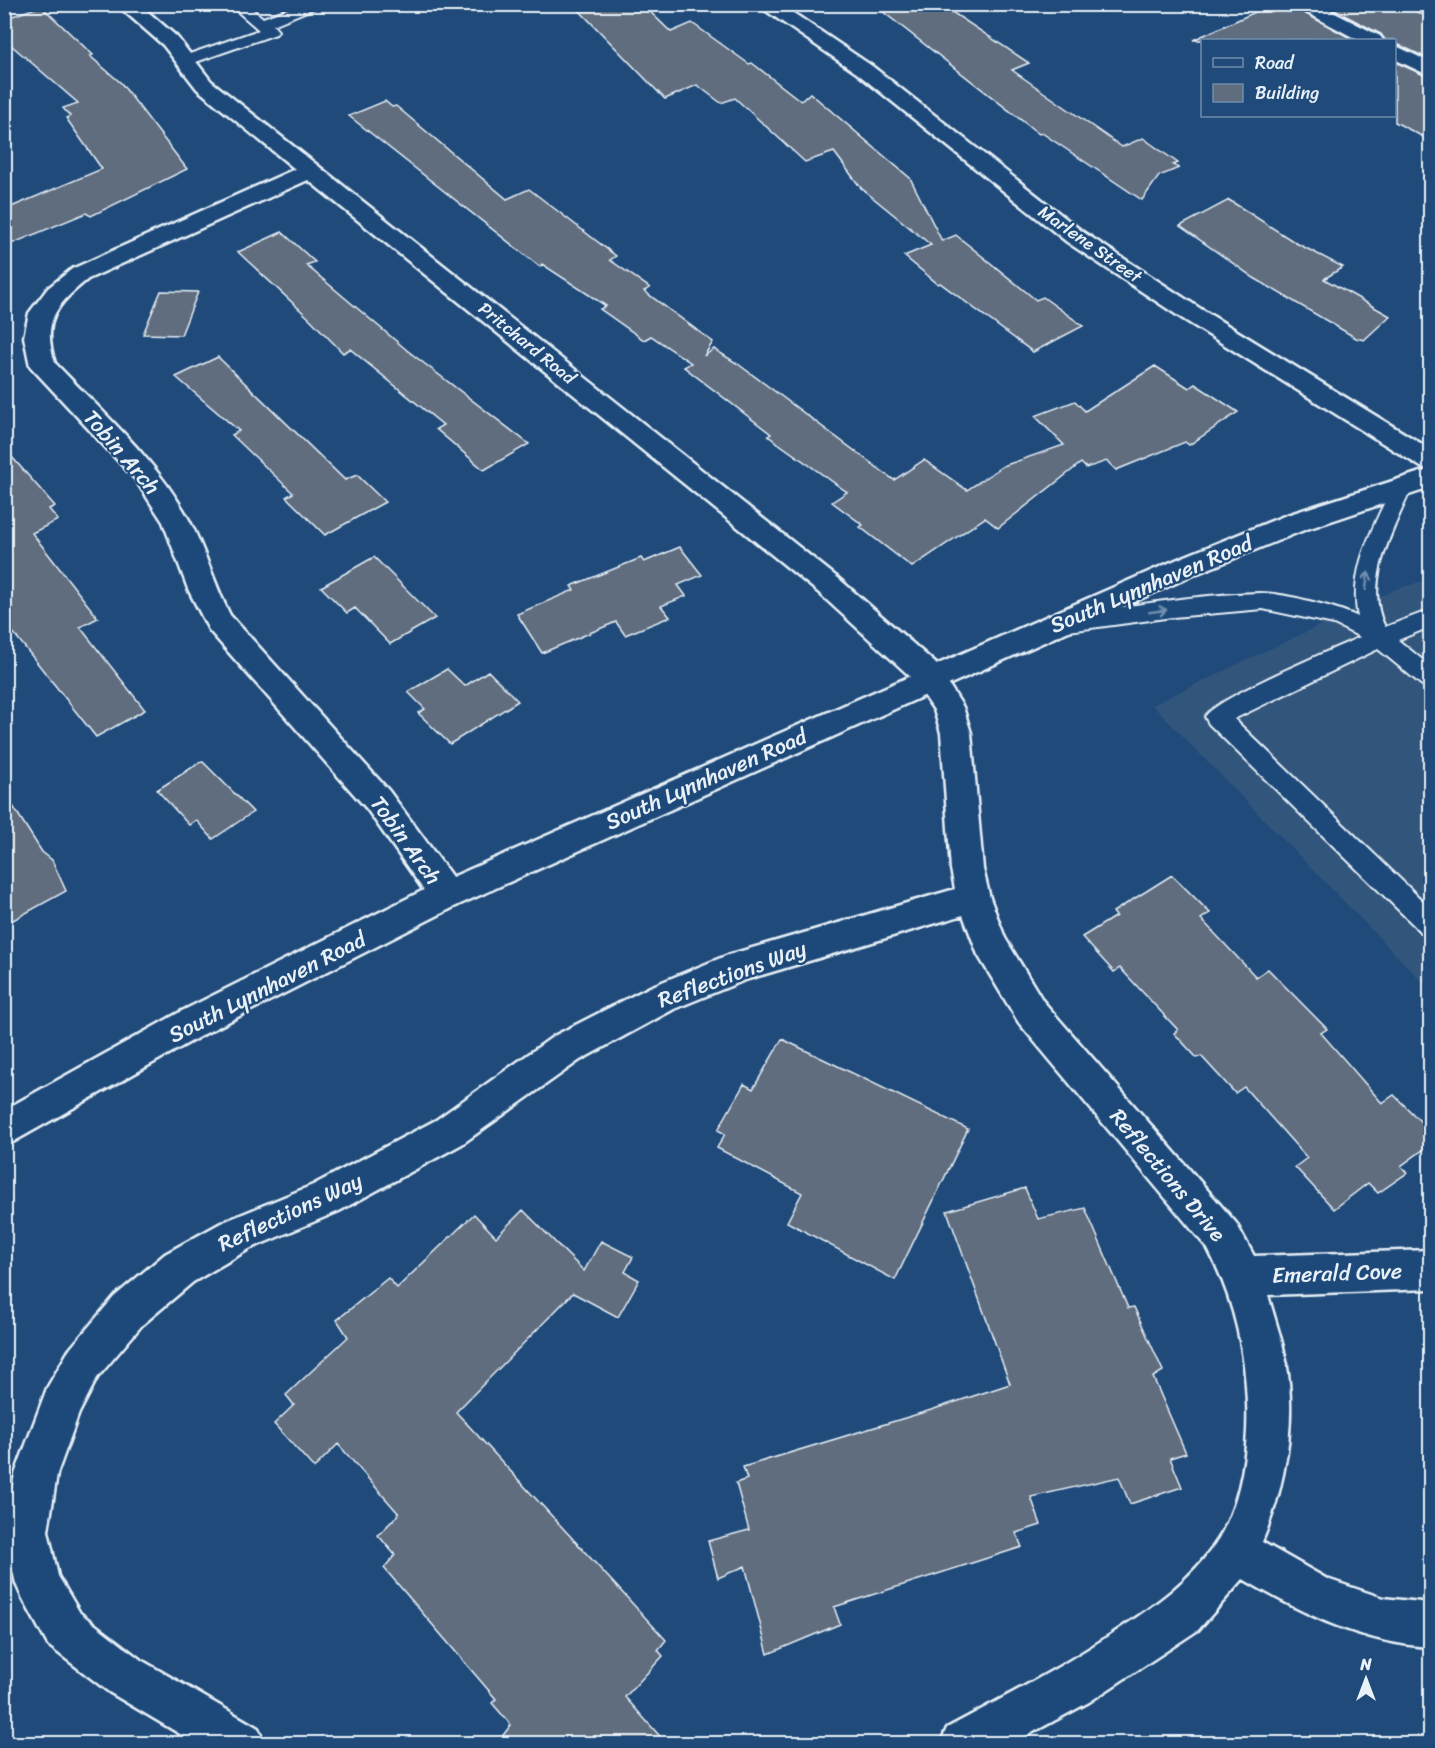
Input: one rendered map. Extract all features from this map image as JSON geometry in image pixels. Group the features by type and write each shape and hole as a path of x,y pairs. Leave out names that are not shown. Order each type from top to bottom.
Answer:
{"street":[{"name":"Pritchard Road","path":"126,4 170,41 187,60 204,85 828,585 931,679"},
{"name":"Marlene Street","path":"766,4 873,76 1075,237 1192,314 1431,461"},
{"path":"1301,4 1371,39"},
{"path":"1396,52 1431,70"},
{"name":"Tobin Arch","path":"311,170 80,274 58,290 43,308 36,326 36,349 43,366 145,472 176,521 202,590 219,622 378,800 446,895"},
{"name":"South Lynnhaven Road","path":"4,1130 194,1022 446,895 931,679 1280,529 1431,478"},
{"name":"Reflections Drive","path":"931,679 948,706 956,733 966,869 973,898 990,944 1031,1012 1222,1236 1243,1276 1266,1362 1269,1431 1255,1507 1236,1551 1223,1571 1182,1614 1073,1686 963,1743"},
{"name":"Reflections Way","path":"242,1743 126,1676 64,1629 38,1584 26,1531 36,1474 62,1403 83,1364 128,1311 179,1268 235,1236 326,1198 449,1132 567,1048 662,998 740,966 973,898"},
{"name":"Emerald Cove","path":"1243,1276 1431,1269"},
{"path":"1236,1551 1316,1597 1383,1620 1431,1625"}],"lane":[{"path":"187,60 270,31 236,4"},
{"path":"262,24 317,4"},
{"path":"1379,637 1368,613 1365,585 1370,564 1402,486"},
{"path":"1058,624 1173,609 1263,602 1338,617 1379,637 1431,679"},
{"path":"1431,618 1379,637 1302,672 1217,717 1431,924"}],"shaded area":[{"path":"1430,579 1430,990 1152,705 1396,589"}],"building":[{"path":"573,4 642,4 671,32 692,23 749,64 752,63 801,101 810,93 910,178 942,241 956,235 1036,300 1043,297 1083,326 1033,352 940,283 938,284 904,256 931,245 861,188 834,152 805,162 735,98 721,103 697,85 665,99"},
{"path":"873,4 940,4 1029,63 1012,70 1122,147 1143,138 1178,163 1173,165 1179,168 1159,176 1142,200 1042,133 1039,134"},
{"path":"1273,4 1289,4 1352,39 1201,39 1193,40"},
{"path":"1323,4 1402,4 1431,19 1431,60 1396,43 1396,39 1384,39 1381,34"},
{"path":"41,6 93,55 90,56 121,83 187,169 91,216 86,213 4,247 4,210 102,169 66,118 70,116 63,108 78,103 4,39 4,19"},
{"path":"1396,62 1431,78 1431,141 1395,122"},
{"path":"385,101 392,107 396,106 507,199 529,189 616,256 610,260 650,288 644,291 713,342 704,356 714,349 738,364 894,480 924,460 967,490 1003,466 1064,445 1035,416 1075,401 1085,411 1155,366 1189,388 1195,384 1238,412 1189,445 1185,442 1116,470 1107,461 1086,468 1081,463 998,528 985,518 912,567 832,502 847,492 768,436 771,434 684,367 691,363 651,336 644,340 600,309 606,306 542,264 540,267 349,116"},
{"path":"1229,200 1296,243 1343,267 1324,279 1390,316 1364,340 1356,338 1254,278 1180,226"},
{"path":"282,232 315,262 306,265 408,351 529,444 484,470 436,429 443,425 350,349 343,353 238,252"},
{"path":"161,291 198,292 181,335 143,334"},
{"path":"218,357 345,480 357,475 385,502 325,535 286,497 293,493 232,435 239,431 176,377"},
{"path":"4,448 55,506 49,509 58,520 32,533 98,618 80,627 145,710 96,737 4,621"},
{"path":"680,547 702,575 678,585 686,596 661,606 670,617 625,635 616,622 542,653 517,614 574,590 571,586 641,558 644,562"},
{"path":"374,557 435,618 390,644 355,608 347,613 321,587"},
{"path":"447,669 465,686 488,671 518,701 450,744 418,713 425,709 408,692"},
{"path":"202,761 253,812 213,839 196,820 189,825 157,790"},
{"path":"4,792 42,852 52,860 66,891 4,925"},
{"path":"1172,875 1210,913 1201,919 1256,977 1268,969 1327,1029 1321,1033 1382,1103 1394,1095 1431,1132 1431,1144 1401,1166 1407,1173 1378,1193 1368,1183 1334,1209 1295,1167 1307,1158 1244,1087 1235,1093 1201,1056 1197,1058 1174,1033 1178,1030 1120,968 1114,972 1082,937 1116,916 1113,912"},
{"path":"782,1039 968,1129 895,1280 787,1222 802,1193 717,1148 725,1134 718,1130 744,1084 753,1089"},
{"path":"1025,1188 1038,1219 1085,1208 1128,1308 1134,1307 1163,1371 1153,1377 1186,1453 1170,1458 1182,1487 1130,1504 1119,1477 1031,1497 1041,1525 1016,1533 1022,1547 834,1607 840,1624 768,1654 745,1566 718,1578 708,1541 749,1530 736,1483 747,1479 743,1467 1010,1384 947,1211"},
{"path":"523,1210 584,1271 601,1241 633,1257 625,1272 639,1280 618,1317 573,1293 456,1412 666,1640 658,1650 663,1656 625,1697 666,1743 497,1743 511,1725 492,1703 496,1699 384,1568 395,1555 378,1535 399,1514 338,1444 314,1468 274,1424 294,1405 286,1395 348,1337 337,1320 388,1278 397,1288 474,1214 496,1237"}]}
